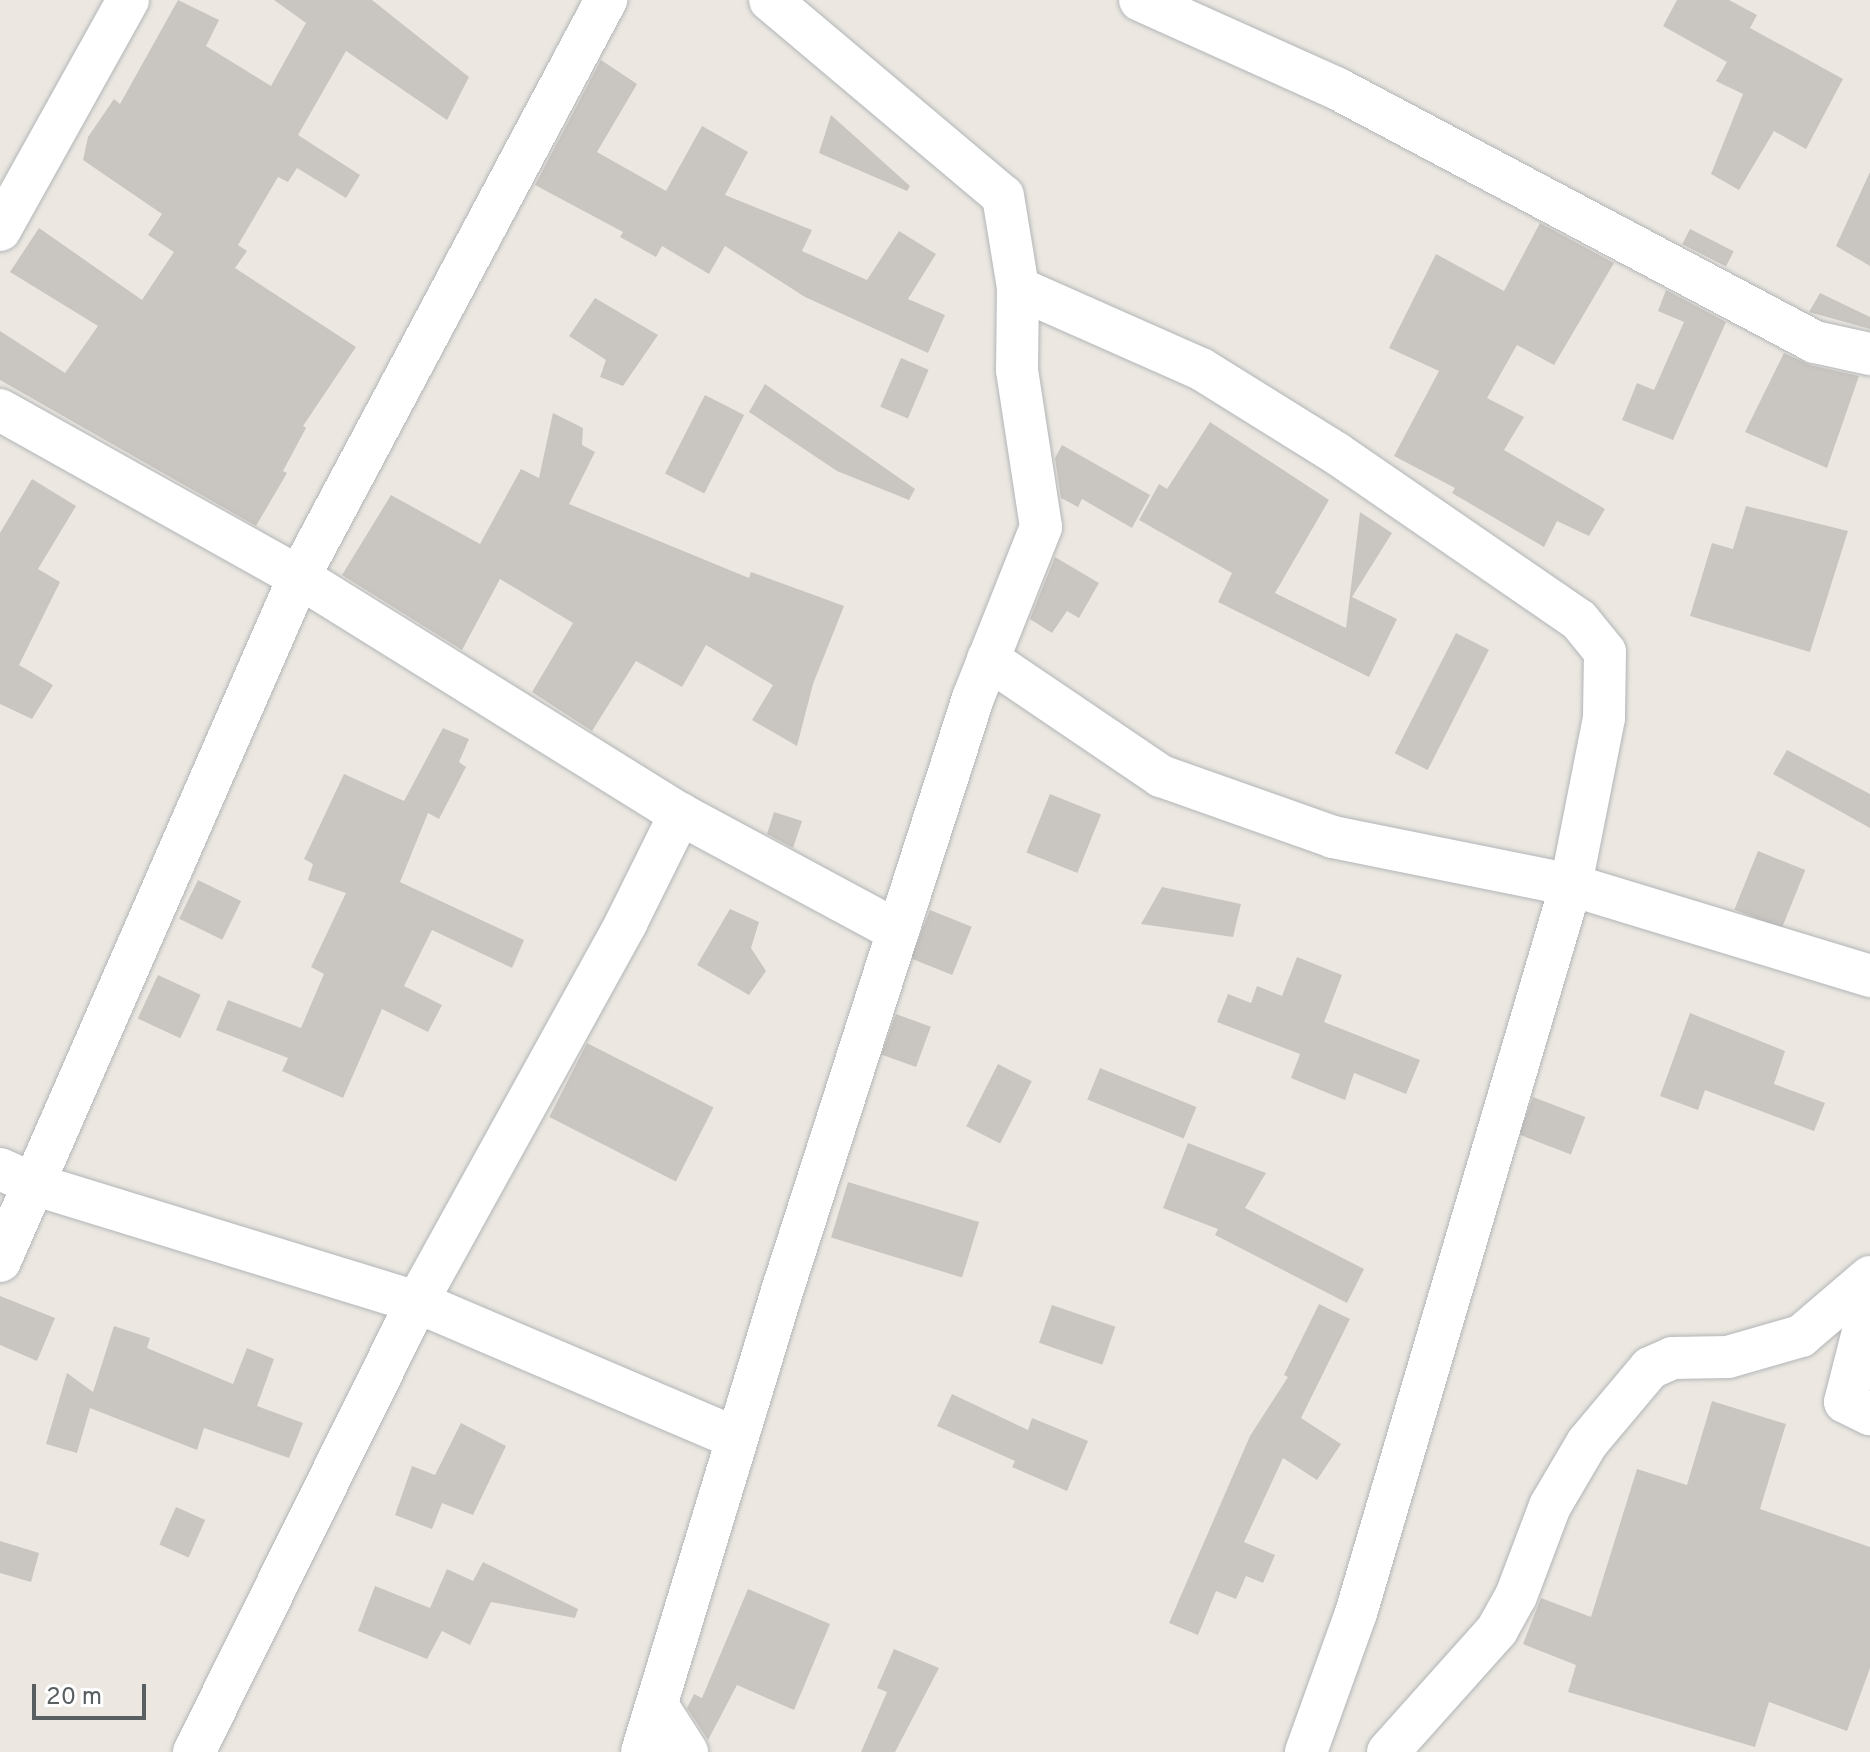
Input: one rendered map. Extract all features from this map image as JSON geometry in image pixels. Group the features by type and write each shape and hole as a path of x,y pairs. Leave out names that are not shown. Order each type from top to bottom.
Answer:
{"street":[{"path":"0,230 128,0"},
{"path":"0,1261 17,1176 299,577 606,0"},
{"path":"1140,0 1336,88 1815,342 1870,354"},
{"path":"642,1752 736,1438 897,931 988,659 1041,527 1017,370 1018,288 1003,196 772,1"},
{"path":"1018,288 1201,369 1336,453 1596,637 1605,652 1604,718 1571,885 1356,1613 1306,1752"},
{"path":"0,410 299,577 680,814 897,931"},
{"path":"988,659 1161,776 1333,837 1571,885 1870,976"},
{"path":"194,1752 417,1302 626,923 680,814"},
{"path":"17,1176 417,1302 736,1438"},
{"path":"1388,1752 1497,1630 1516,1596 1550,1506 1587,1443 1650,1368 1672,1358 1728,1357 1801,1336 1870,1277"},
{"path":"1870,1304 1845,1402 1870,1414"},
{"path":"657,1705 687,1752"}],"building":[{"path":"178,0 219,20 206,46 271,86 306,23 274,0 372,0 469,77 447,120 346,51 298,135 360,175 346,198 297,168 288,182 278,177 238,245 247,251 235,268 356,347 303,426 306,428 283,471 287,473 256,526 0,380 0,331 65,373 98,326 10,272 39,228 142,300 174,252 148,235 162,214 83,160 88,137 114,99 120,104"},
{"path":"1677,0 1729,0 1757,15 1750,28 1843,79 1806,149 1774,131 1739,190 1711,174 1743,94 1716,81 1727,62 1663,26"},
{"path":"601,60 637,84 597,152 666,191 702,126 748,152 725,195 812,230 802,251 867,280 899,231 936,254 908,299 945,315 928,353 805,297 725,246 709,274 662,246 656,257 620,237 623,232 535,185"},
{"path":"831,115 910,186 907,191 819,153"},
{"path":"1870,172 1870,266 1836,246"},
{"path":"1540,223 1614,263 1554,365 1517,345 1487,398 1524,417 1504,450 1605,509 1589,536 1557,521 1544,547 1452,493 1455,488 1394,456 1439,371 1389,348 1436,254 1504,291"},
{"path":"1690,229 1734,251 1726,266 1682,244"},
{"path":"1666,290 1726,322 1673,440 1622,420 1637,383 1654,390 1684,322 1658,311"},
{"path":"1820,293 1870,317 1870,329 1809,312"},
{"path":"595,298 658,335 623,386 600,377 606,360 569,336"},
{"path":"1784,353 1810,365 1859,376 1827,468 1745,432"},
{"path":"901,358 929,370 908,419 880,407"},
{"path":"765,384 915,489 909,500 837,471 749,412"},
{"path":"705,395 744,415 704,493 665,473"},
{"path":"553,413 583,428 582,445 595,452 569,504 749,578 751,572 844,606 813,684 797,746 752,720 773,685 706,645 682,687 636,661 592,731 532,692 573,623 500,579 462,650 342,575 391,495 480,544 521,469 539,478"},
{"path":"1210,422 1329,500 1275,593 1346,628 1360,512 1392,533 1352,597 1397,619 1369,677 1218,602 1232,573 1139,520 1159,484 1167,489"},
{"path":"1062,445 1150,495 1132,528 1082,499 1078,507 1061,498 1055,458"},
{"path":"32,479 76,506 38,569 60,582 19,665 53,685 32,719 0,704 0,533"},
{"path":"1746,506 1848,531 1810,652 1690,616 1712,543 1733,549"},
{"path":"1055,557 1099,583 1079,618 1067,611 1052,633 1030,619"},
{"path":"1456,633 1489,650 1428,770 1395,753"},
{"path":"443,728 469,739 459,762 466,767 439,819 428,813 400,882 524,940 512,968 432,930 404,986 442,1005 428,1032 382,1009 343,1098 282,1071 288,1058 216,1030 228,1000 301,1028 324,974 311,967 346,893 308,880 313,864 304,859 344,774 404,801"},
{"path":"1787,750 1870,794 1870,828 1773,774"},
{"path":"1050,794 1101,815 1077,873 1026,852"},
{"path":"774,812 802,821 793,848 767,834"},
{"path":"1758,851 1805,870 1782,929 1734,909"},
{"path":"198,880 241,901 222,940 179,919"},
{"path":"1162,887 1241,904 1233,937 1141,924"},
{"path":"730,909 759,922 751,948 766,971 749,995 697,965"},
{"path":"930,910 972,927 952,975 911,958"},
{"path":"1297,957 1342,975 1324,1022 1420,1060 1406,1094 1354,1073 1345,1100 1291,1078 1300,1054 1217,1022 1228,994 1251,1003 1257,986 1282,996"},
{"path":"158,975 201,995 180,1038 138,1019"},
{"path":"1690,1013 1785,1051 1774,1084 1825,1103 1814,1131 1705,1090 1698,1110 1660,1096"},
{"path":"896,1014 931,1027 916,1067 881,1054"},
{"path":"587,1043 714,1107 676,1181 549,1117"},
{"path":"998,1064 1032,1081 1000,1144 966,1126"},
{"path":"1100,1068 1196,1107 1184,1138 1087,1100"},
{"path":"1533,1097 1585,1117 1571,1154 1519,1134"},
{"path":"1188,1143 1266,1173 1245,1208 1364,1269 1347,1303 1215,1235 1218,1229 1163,1208"},
{"path":"848,1182 979,1222 962,1278 831,1237"},
{"path":"0,1296 55,1318 37,1361 0,1345"},
{"path":"1319,1304 1350,1319 1301,1418 1341,1444 1317,1480 1283,1458 1244,1542 1275,1555 1263,1583 1246,1576 1236,1599 1216,1591 1198,1635 1169,1623 1250,1436 1288,1377 1284,1375"},
{"path":"1052,1305 1115,1327 1102,1365 1039,1343"},
{"path":"114,1326 150,1338 147,1348 233,1384 247,1348 274,1359 257,1406 303,1423 289,1458 204,1428 197,1450 90,1408 77,1453 46,1444 67,1373 93,1392"},
{"path":"952,1394 1028,1430 1032,1418 1088,1441 1067,1491 1012,1467 1015,1461 937,1426"},
{"path":"1712,1401 1786,1424 1760,1509 1870,1547 1870,1668 1847,1731 1769,1702 1755,1747 1568,1692 1576,1665 1523,1644 1541,1598 1591,1617 1637,1469 1687,1485"},
{"path":"461,1423 506,1446 473,1515 442,1503 432,1529 395,1515 412,1466 435,1475"},
{"path":"176,1507 205,1520 189,1557 159,1544"},
{"path":"0,1541 39,1553 31,1582 0,1573"},
{"path":"483,1562 578,1609 575,1618 491,1602 470,1645 442,1631 427,1659 358,1631 375,1586 430,1608 447,1569 473,1581"},
{"path":"748,1589 830,1624 794,1710 737,1685 708,1740 687,1708 694,1694 702,1698"},
{"path":"894,1649 939,1668 895,1752 861,1752 887,1692 877,1688"}]}
